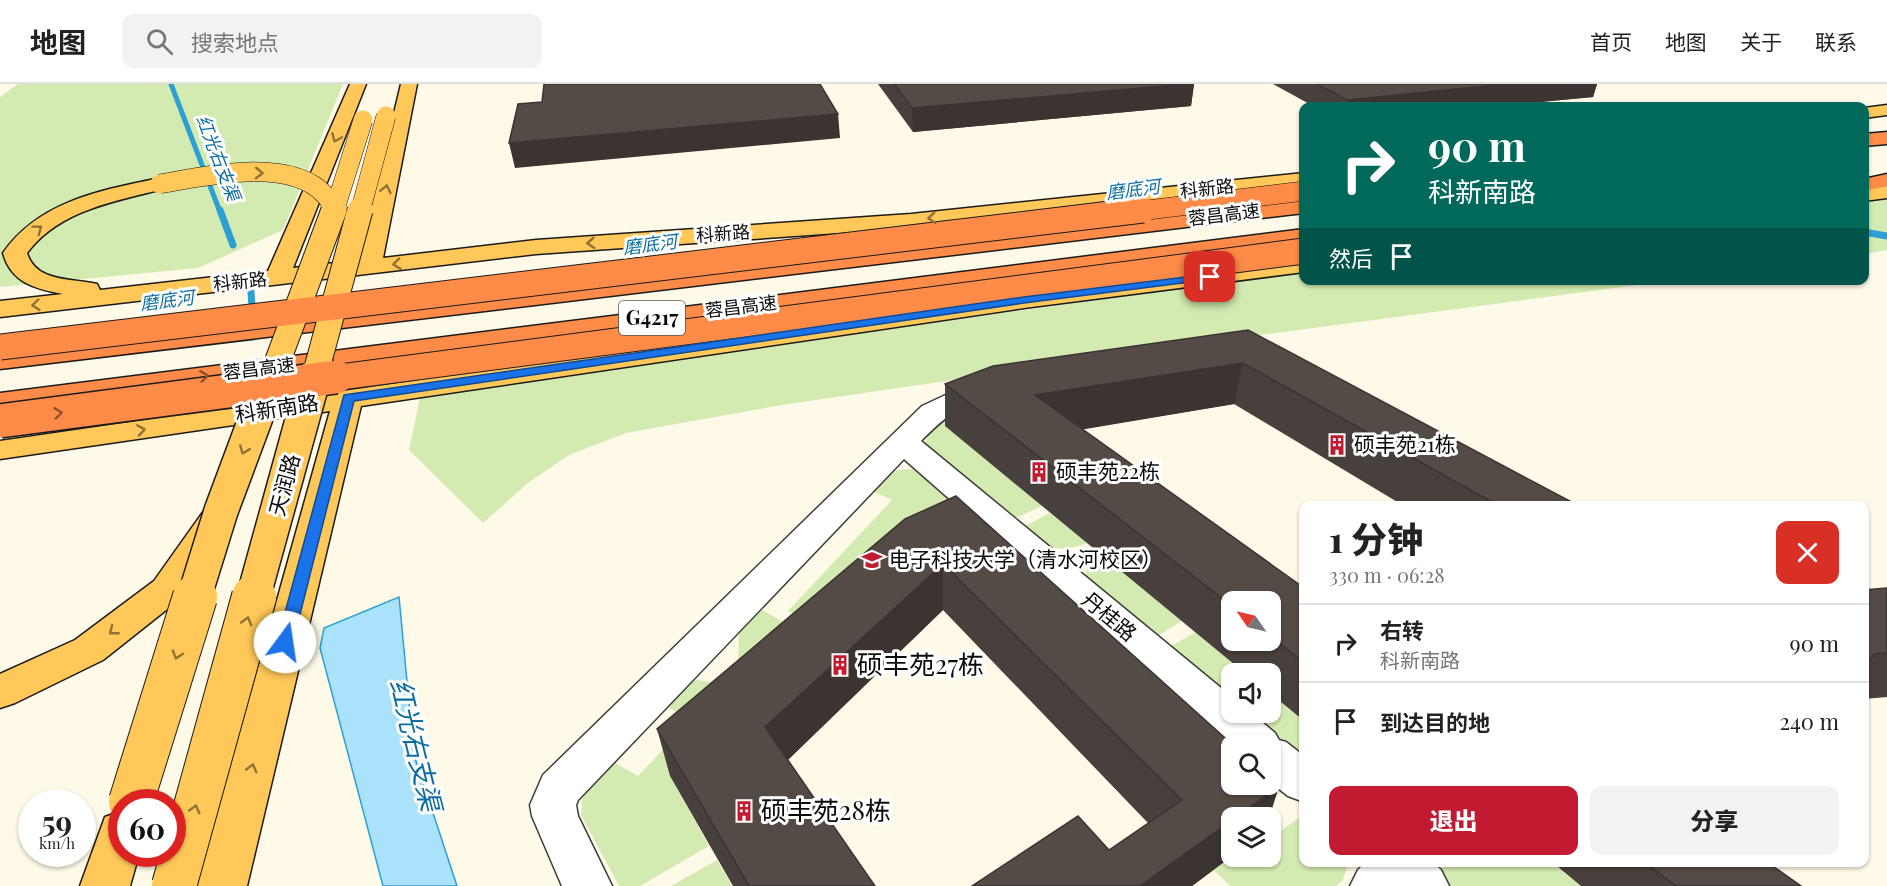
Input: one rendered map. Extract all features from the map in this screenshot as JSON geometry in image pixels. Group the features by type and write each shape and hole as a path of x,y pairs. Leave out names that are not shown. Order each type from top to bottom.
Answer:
{"highway":[{"path":"1869,125 1887,123"},
{"path":"1869,140 1887,138"},
{"path":"1869,165 1887,163"},
{"path":"1869,178 1887,176"},
{"path":"1869,184 1887,180"},
{"path":"0,347 1299,192"},
{"name":"蓉昌高速","path":"0,361 1299,207"},
{"name":"蓉昌高速","path":"0,402 1299,237"},
{"path":"0,421 1299,252"},
{"path":"515,336 1024,300"}],"main road":[{"name":"天润路","path":"135,789 221,511 334,211 370,101 395,84"},
{"path":"369,267 410,84"},
{"name":"天润路","path":"174,886 370,101"},
{"path":"277,278 370,101"},
{"path":"1869,112 1887,110"},
{"path":"991,212 1064,195 1299,169"},
{"path":"192,287 84,290 51,283 27,274 19,265 15,253 35,230 61,214 120,193 160,184 233,173 284,174 310,184 326,195 334,211"},
{"name":"科新路","path":"0,309 536,247 911,221 1299,180"},
{"path":"1869,194 1887,192"},
{"name":"科新南路","path":"0,450 1024,300 1299,266"},
{"path":"1024,300 1299,279"},
{"path":"222,886 348,398"},
{"path":"0,463 94,438"},
{"path":"0,692 89,650 167,590 221,511"},
{"path":"105,886 111,867"}],"street":[{"path":"587,886 555,816 553,805 559,789 933,412 944,404 965,397 1024,388"},
{"name":"丹桂路","path":"903,442 1247,735"},
{"path":"1281,764 1299,779"}],"green space":[{"path":"18,84 343,84 283,230 198,268 0,287 0,97"},
{"path":"1887,197 1887,250 1869,253 1869,199"},
{"path":"1299,273 1299,285 1637,285 1260,335 782,405 626,433 569,455 528,483 483,523 409,450 421,393"},
{"path":"992,408 1042,506 1011,520 927,446 925,441 940,419"},
{"path":"920,470 1145,668 956,541 830,633 788,611 892,500 872,491 893,471"},
{"path":"1050,513 1088,543 1059,549 1045,544 1021,528"},
{"path":"1102,555 1182,621 1153,639 1085,577 1087,568"},
{"path":"761,609 818,643 738,662 739,631"},
{"path":"1196,632 1234,663 1221,663 1221,700 1164,650"},
{"path":"697,680 711,682 720,688 670,776 709,846 640,886 619,886 581,815 582,800 590,785 612,761 638,776 691,720 664,705 684,684"},
{"path":"1281,702 1299,718 1299,769 1281,753 1281,735 1260,735 1247,723 1281,723"},
{"path":"1299,818 1299,867 1347,868 1342,881 1336,886 1230,886 1214,870 1221,865 1221,867 1281,867 1281,831"},
{"path":"717,860 732,886 671,886"},
{"path":"1442,867 1557,867 1581,886 1450,886"}],"water":[{"path":"399,597 414,755 457,886 383,886 320,648 324,628"}],"building":[{"path":"544,84 820,84 838,114 509,143 518,104 542,102"},
{"path":"894,84 1188,84 912,108"},
{"path":"1317,84 1506,84 1347,100"},
{"path":"1248,330 1570,501 1490,501 1243,363 1035,395 1299,584 1299,658 1281,644 1281,591 1221,591 1221,597 945,384 993,366"},
{"path":"956,496 1222,735 1221,795 1267,795 1250,807 1221,807 1221,828 1140,886 972,886 1078,816 1109,850 1182,800 943,564 765,727 875,886 749,886 657,729 905,519"},
{"path":"1887,588 1887,653 1875,654 1869,660 1869,590"},
{"path":"1651,867 1774,867 1801,886 1676,886"}],"waterway":[{"name":"红光右支渠","path":"171,84 220,212"},
{"name":"红光右支渠","path":"220,210 233,245"},
{"name":"磨底河","path":"1869,233 1887,236"},
{"name":"红光右支渠","path":"251,292 252,308"}],"place":[{"name":"硕丰苑21栋","path":"1337,445"},
{"name":"硕丰苑22栋","path":"1039,472"},
{"name":"电子科技大学（清水河校区）","path":"872,560"},
{"name":"硕丰苑27栋","path":"840,665"},
{"name":"硕丰苑28栋","path":"744,811"}],"route":[{"path":"285,642 348,398 1024,300 1210,277"}]}
